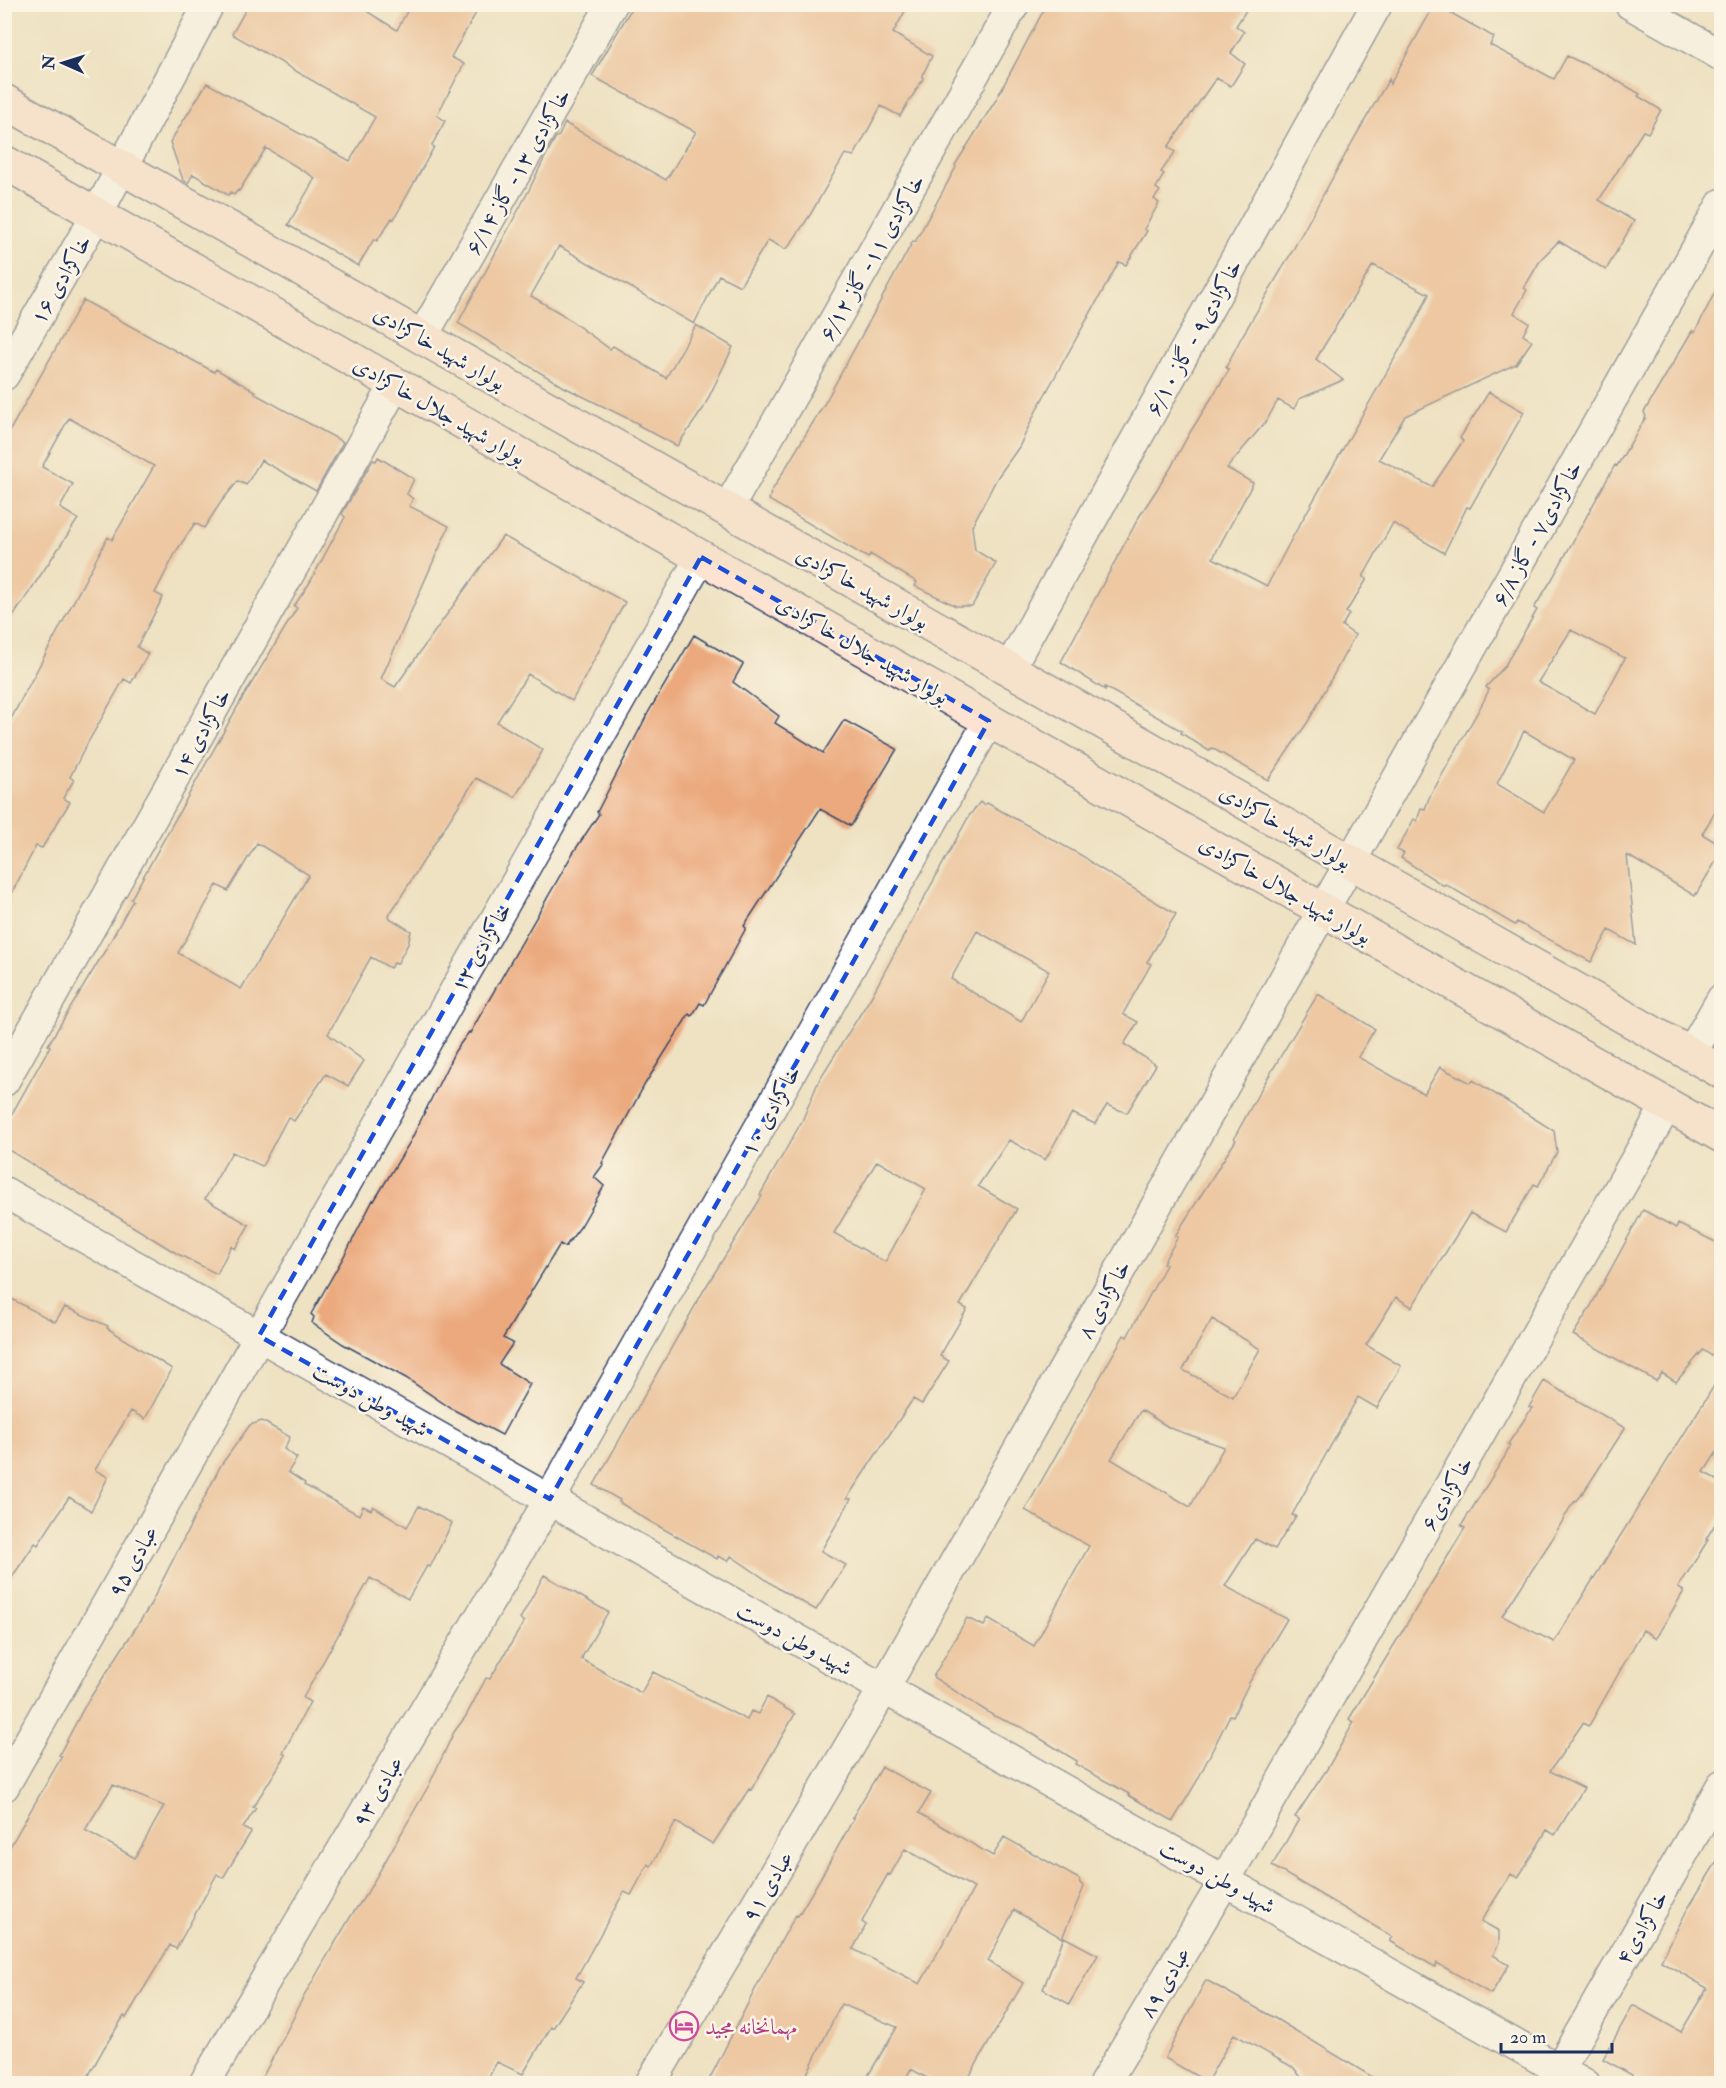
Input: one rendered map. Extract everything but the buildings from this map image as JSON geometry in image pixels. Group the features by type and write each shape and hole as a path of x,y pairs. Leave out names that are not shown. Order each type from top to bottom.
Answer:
{"street":[{"name":"خاکزادی ۱۶","path":"4,375 97,214 210,4"},
{"name":"خاکزادی ۱۳- گاز ۶/۱۴","path":"422,337 612,4"},
{"name":"خاکزادی ۱۱- گاز ۶/۱۲","path":"727,510 1014,4"},
{"name":"خاکزادی۹ - گاز ۶/۱۰","path":"1009,669 1377,4"},
{"path":"1630,4 1722,56"},
{"name":"بولوار شهید خاکزادی","path":"4,101 1722,1072"},
{"name":"بولوار شهید جلال خاکزادی","path":"4,162 1722,1136"},
{"name":"خاکزادی۷ - گاز ۶/۸","path":"1323,910 1722,204"},
{"name":"خاکزادی ۱۴","path":"4,1081 395,385"},
{"name":"خاکزادی ۱۲","path":"259,1336 701,557"},
{"name":"خاکزادی ۱۰","path":"550,1499 989,721"},
{"name":"خاکزادی ۸","path":"884,1688 1323,910"},
{"path":"1690,1054 1722,999"},
{"name":"خاکزادی۶","path":"1225,1880 1666,1105"},
{"name":"شهید وطن دوست","path":"4,1192 1225,1880 1565,2079"},
{"name":"عبادی ۹۵","path":"4,1786 259,1336"},
{"name":"عبادی ۹۳","path":"204,2084 550,1499"},
{"name":"عبادی ۹۱","path":"650,2084 884,1688"},
{"name":"خاکزادی۴","path":"1565,2079 1722,1785"},
{"name":"عبادی ۸۹","path":"1104,2084 1225,1880"}],"highlighted area":[{"path":"701,557 989,721 550,1499 259,1336"}],"place":[{"name":"مهمانخانه مجید","path":"684,2026"}]}
